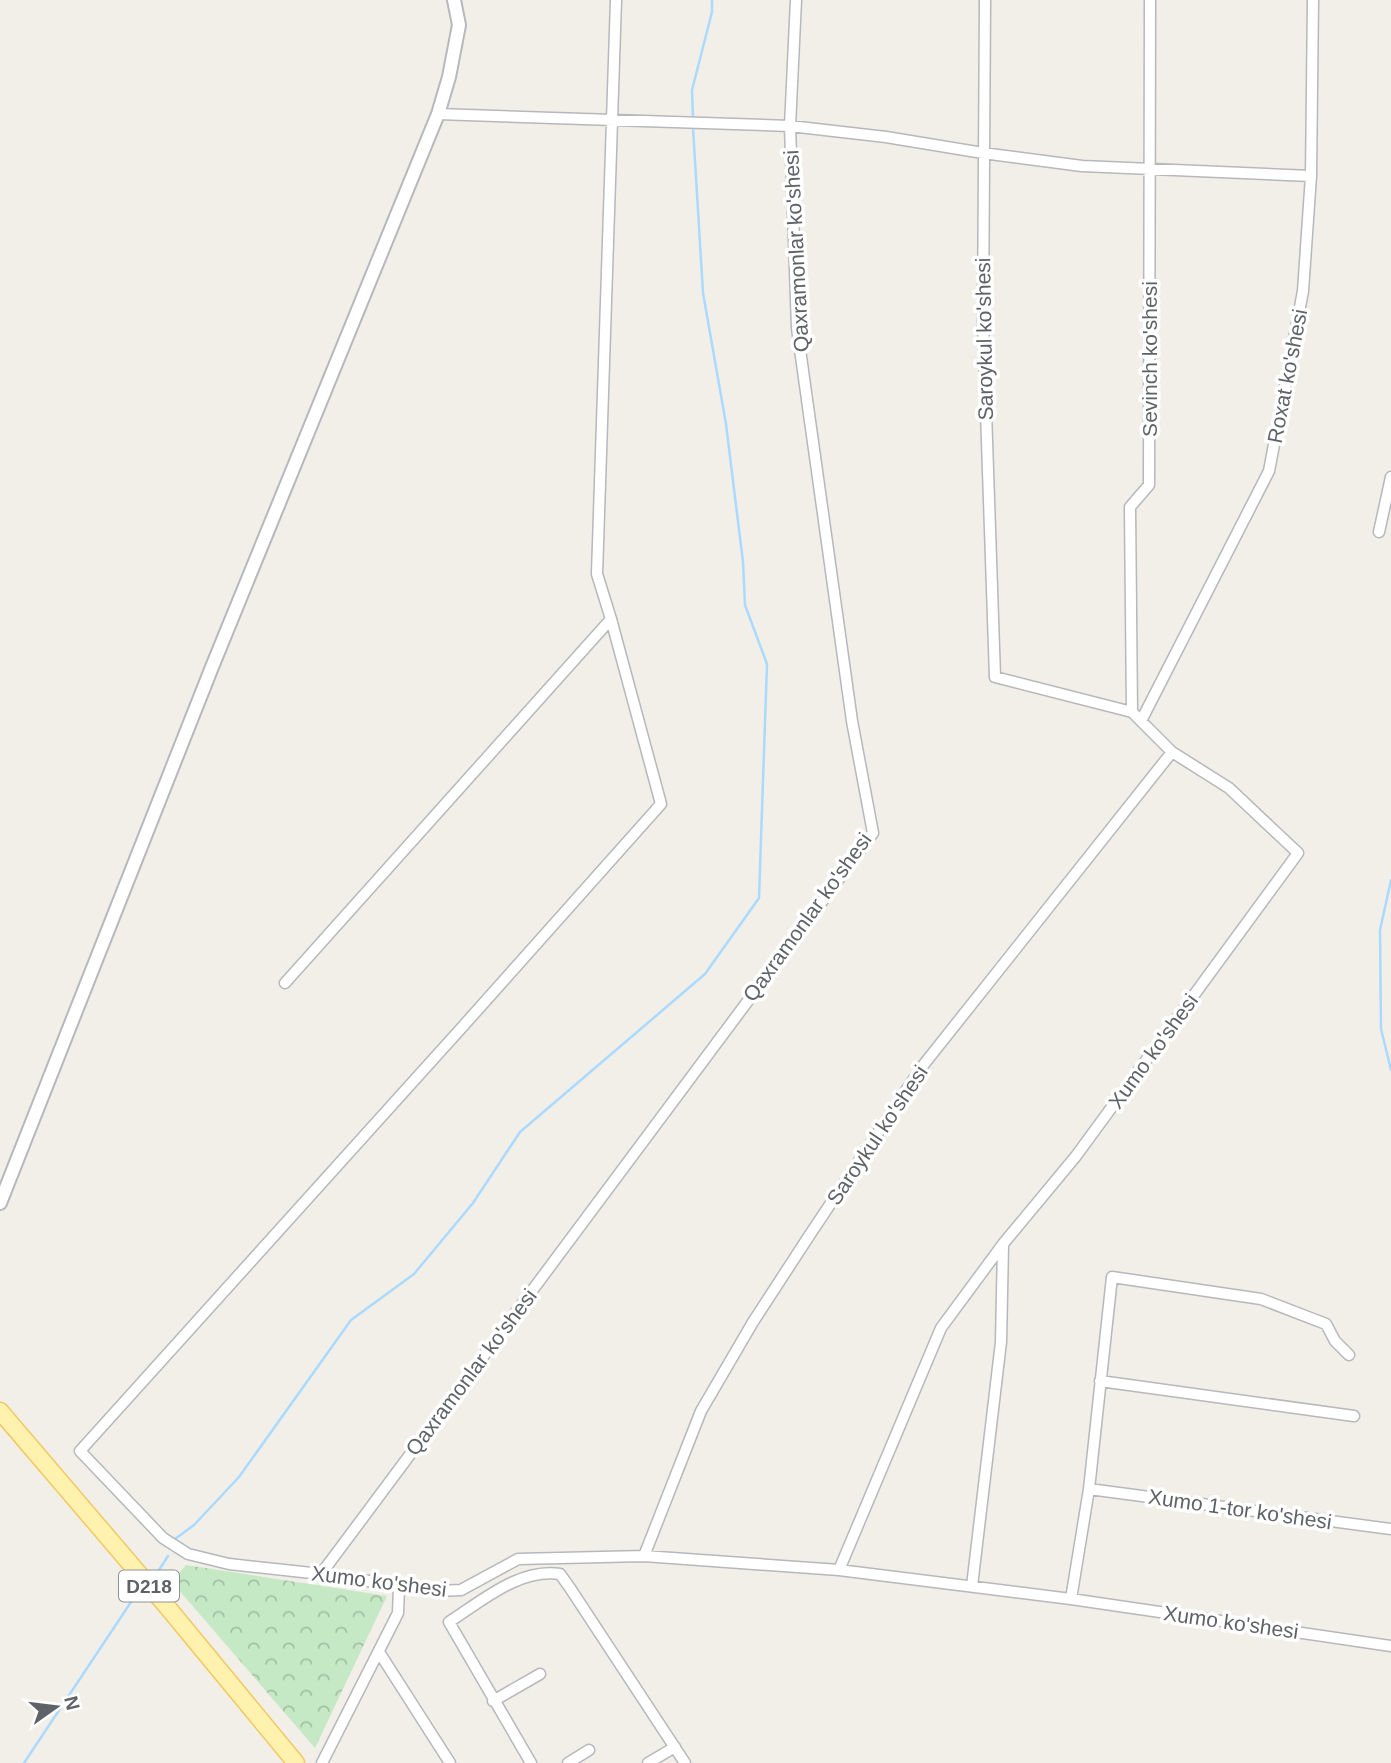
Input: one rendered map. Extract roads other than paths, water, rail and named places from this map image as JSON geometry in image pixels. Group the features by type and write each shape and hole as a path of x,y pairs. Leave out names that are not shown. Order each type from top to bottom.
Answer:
{"main road":[{"name":"D218","path":"0,1411 296,1763"}],"street":[{"path":"0,1203 207,680 438,114 449,77 459,25 454,0"},
{"path":"285,983 611,619 597,574 616,0"},
{"name":"Qaxramonlar ko'shesi","path":"321,1574 873,833 852,722 797,328 790,126 796,0"},
{"name":"Saroykul ko'shesi","path":"985,0 983,323 995,677 1132,712"},
{"name":"Sevinch ko'shesi","path":"1132,712 1130,507 1149,485 1150,0"},
{"name":"Roxat ko'shesi","path":"1141,721 1269,471 1303,291 1311,176 1313,0"},
{"path":"438,114 790,126 1083,166 1311,176"},
{"path":"1379,531 1391,477"},
{"name":"Xumo ko'shesi","path":"611,619 661,804 80,1451 163,1538 188,1554 229,1564 437,1591 461,1590 518,1559 644,1556 839,1570 972,1586 1391,1646"},
{"path":"1132,712 1172,752"},
{"name":"Saroykul ko'shesi","path":"644,1556 701,1412 753,1322 809,1236 921,1068 1172,752"},
{"name":"Xumo ko'shesi","path":"839,1570 942,1328 1003,1244 1076,1156 1298,853 1229,788 1172,752"},
{"path":"972,1586 1001,1342 1003,1244"},
{"path":"1071,1599 1089,1489 1112,1277 1261,1300 1326,1324 1335,1340 1349,1354"},
{"path":"1100,1381 1354,1416"},
{"name":"Xumo 1-tor ko'shesi","path":"1089,1489 1391,1529"},
{"path":"531,1763 449,1622 522,1578 544,1572 560,1574 685,1763"},
{"path":"321,1763 398,1613 399,1587"},
{"path":"379,1652 450,1763"},
{"path":"493,1701 540,1674"},
{"path":"648,1763 675,1747"},
{"path":"568,1763 589,1750"}],"waterway":[{"path":"693,117 692,90 712,12 712,0"},
{"path":"175,1539 194,1525 239,1477 351,1320 414,1274 473,1203 520,1132 705,974 759,898 767,664 745,605 743,562 726,424 703,293 693,128"},
{"path":"1391,880 1380,930 1381,1029 1391,1070"},
{"path":"155,1576 168,1556"},
{"path":"24,1763 135,1596"}]}
